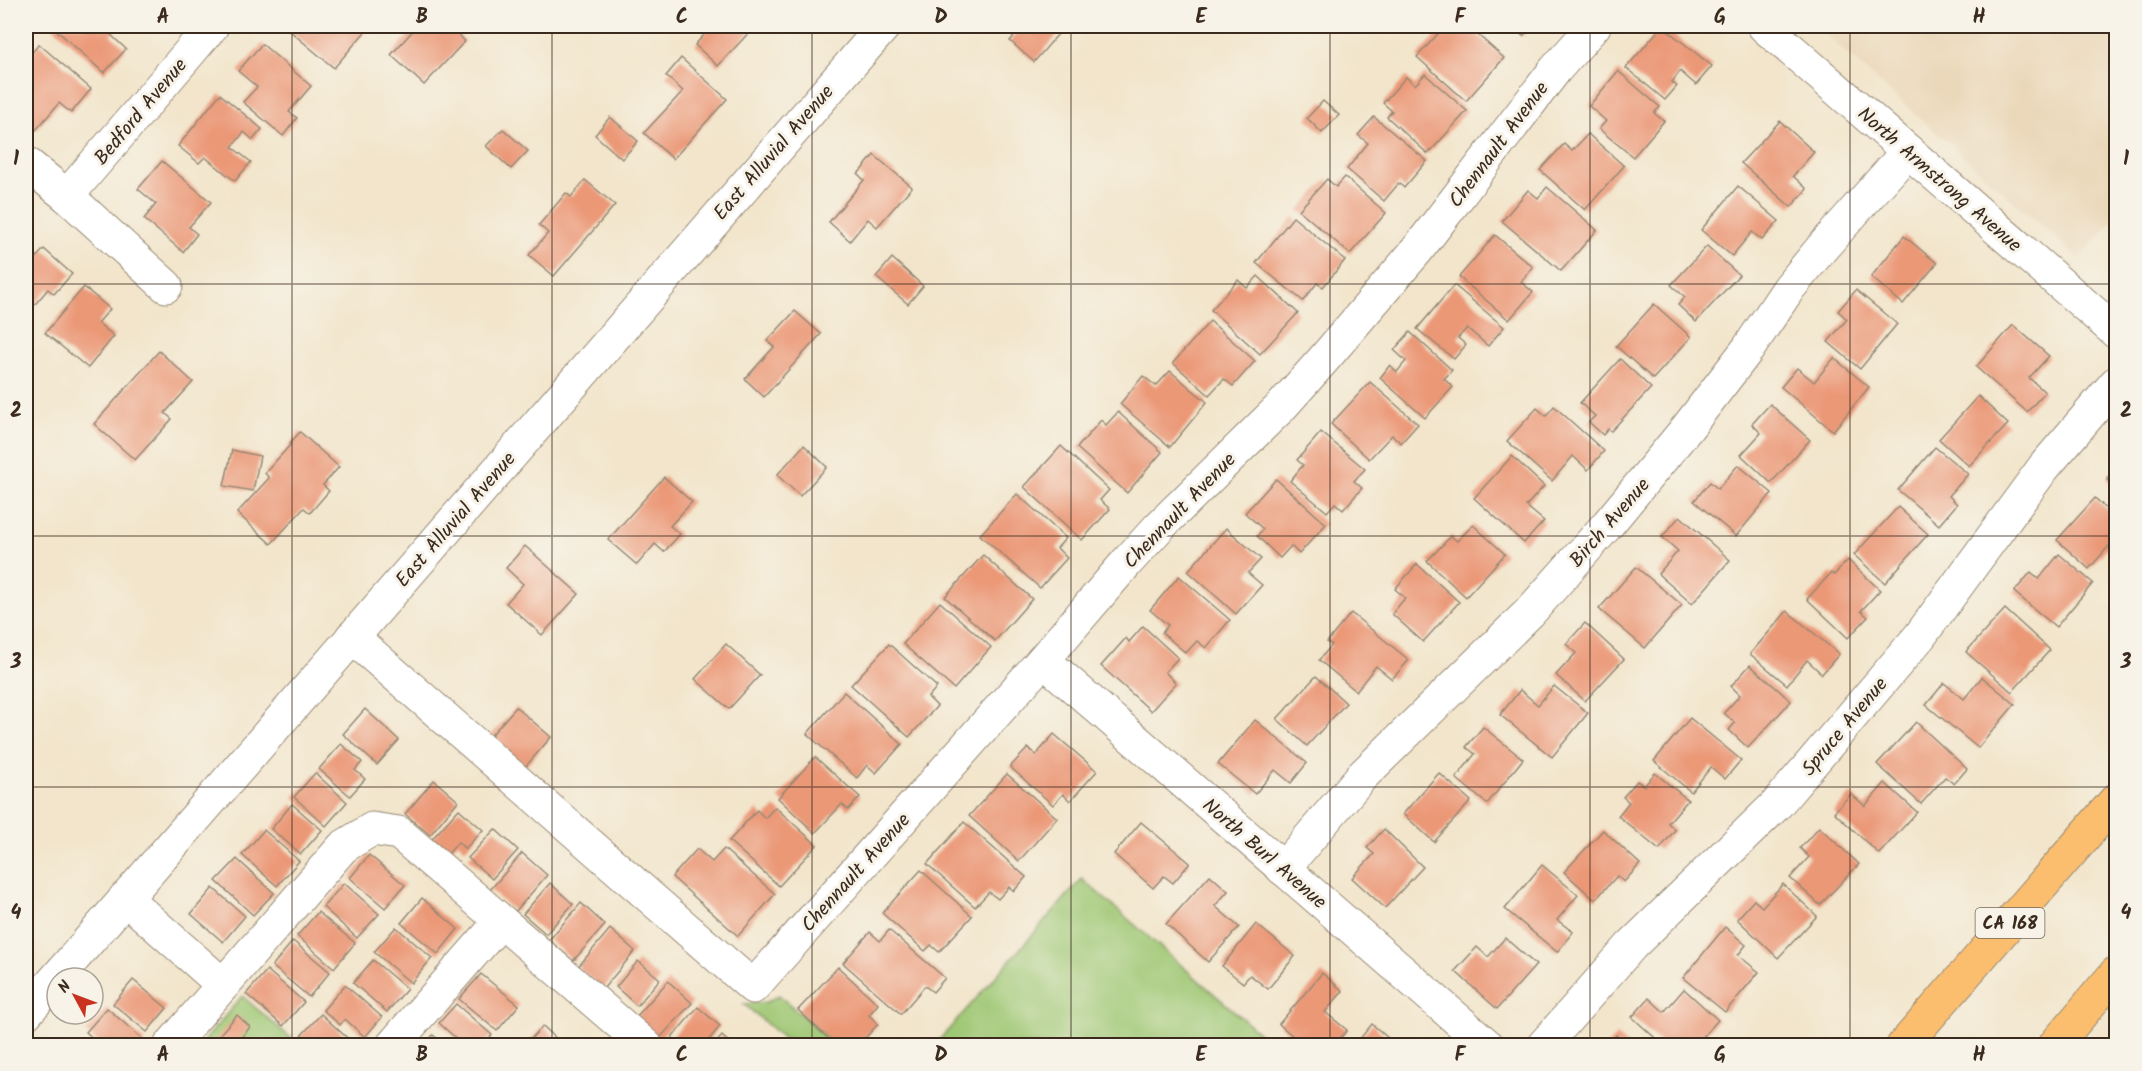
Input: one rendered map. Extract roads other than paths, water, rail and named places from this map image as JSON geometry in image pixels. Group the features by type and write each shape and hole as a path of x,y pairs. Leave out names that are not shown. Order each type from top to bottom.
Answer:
{"highway":[{"name":"CA 168","path":"1903,1046 2116,800"},
{"path":"2054,1046 2116,974"}],"street":[{"name":"Bedford Avenue","path":"67,196 212,26"},
{"name":"East Alluvial Avenue","path":"26,1013 884,26"},
{"name":"Chennault Avenue","path":"352,638 753,987 1159,527 1243,445 1323,360 1418,249 1555,70 1594,26"},
{"name":"North Armstrong Avenue","path":"1764,26 2116,332"},
{"name":"Birch Avenue","path":"1283,869 1361,777 1530,612 1608,524 1701,410 1748,348 1789,288 1908,151"},
{"path":"26,163 67,196 166,286"},
{"name":"Spruce Avenue","path":"1543,1046 1631,946 1777,804 1920,636 2044,467 2116,383"},
{"name":"North Burl Avenue","path":"1043,660 1488,1046"},
{"path":"170,1046 342,847 372,829 399,833 501,921 632,1041"},
{"path":"125,898 223,985"},
{"path":"392,1046 501,921"}]}
